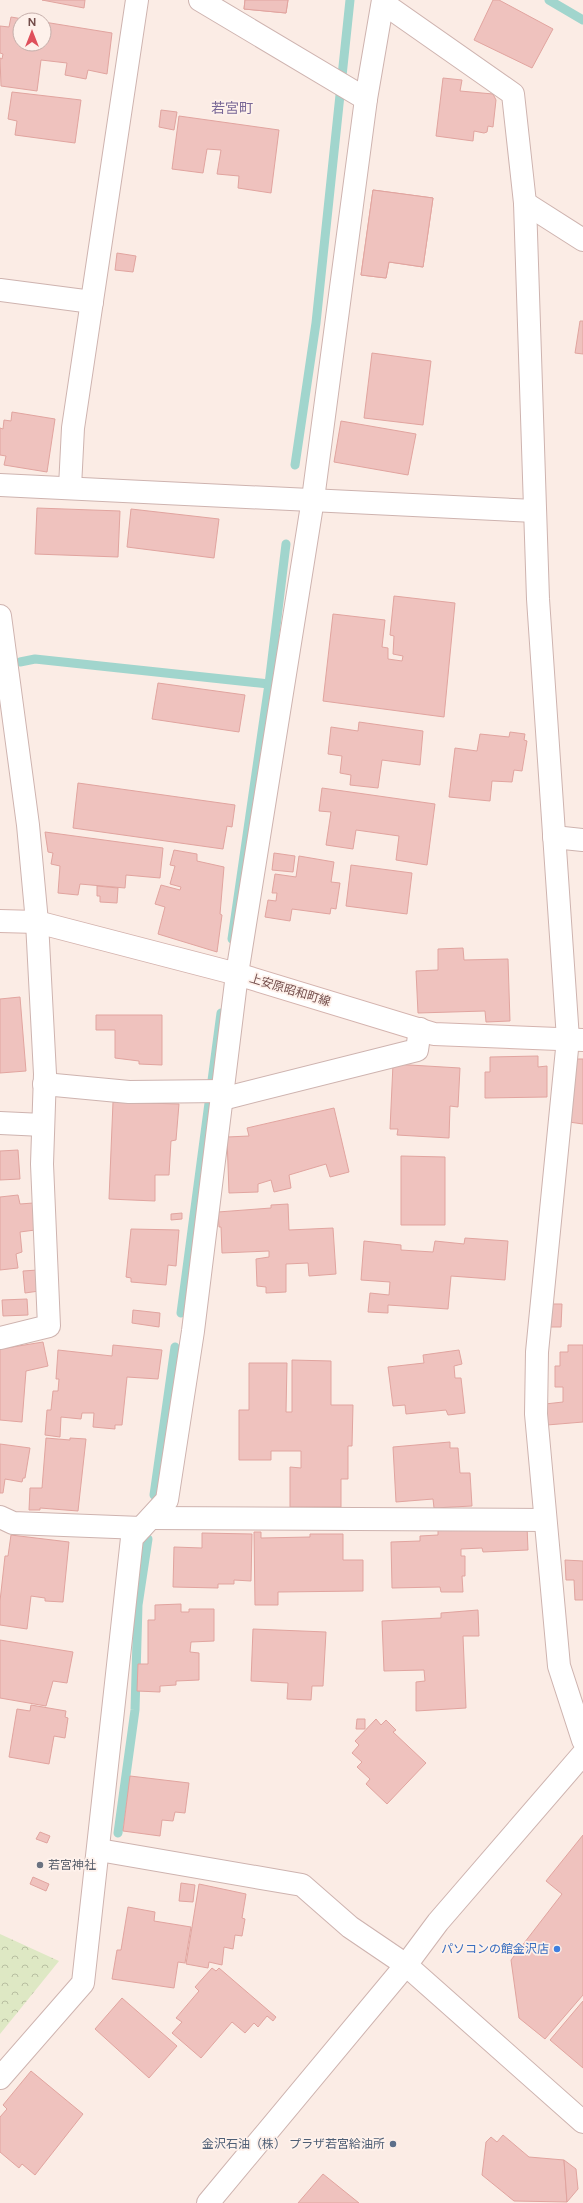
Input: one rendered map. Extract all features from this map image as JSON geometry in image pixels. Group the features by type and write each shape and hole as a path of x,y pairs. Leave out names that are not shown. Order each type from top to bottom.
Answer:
{"street":[{"path":"70,488 73,428 137,0"},
{"path":"200,0 360,96"},
{"path":"0,2078 83,1983 99,1850 103,1793 132,1538 167,1500 193,1331 237,974 313,499 360,96 383,1 513,94 525,203 538,599 554,837 575,1039 537,1352 536,1414 559,1666 583,1740"},
{"path":"525,203 583,240"},
{"path":"0,290 92,302"},
{"path":"0,485 313,499 535,511"},
{"path":"0,616 28,825 37,922 44,1084 42,1164 49,1326 0,1338"},
{"path":"554,837 583,840"},
{"name":"上安原昭和町線","path":"0,921 37,922 237,974 434,1034 575,1039"},
{"path":"44,1084 129,1092 222,1095 417,1050 420,1029"},
{"path":"0,1123 43,1125"},
{"path":"0,1517 13,1523 545,1520"},
{"path":"208,2203 406,1965 438,1922 583,1754"},
{"path":"99,1850 302,1884 350,1927 406,1965 583,2122"}],"green space":[{"path":"0,1934 59,1961 0,2034"}],"building":[{"path":"42,0 85,0 84,8"},
{"path":"245,0 288,0 286,13 244,9"},
{"path":"245,0 288,0 286,13 244,9"},
{"path":"493,0 499,0 553,29 532,68 474,40"},
{"path":"12,17 12,52 52,52 52,23 112,33 107,74 88,70 86,79 65,75 67,63 41,60 37,91 1,86 0,58 2,59 3,54 0,53 0,26 9,27"},
{"path":"443,78 462,80 460,91 493,94 496,100 493,127 488,126 487,132 484,133 474,131 473,141 436,136"},
{"path":"12,92 81,100 75,143 15,135 17,121 8,119"},
{"path":"161,110 177,112 174,130 159,127"},
{"path":"179,116 279,130 271,193 238,188 239,176 217,174 221,150 207,149 203,173 172,169"},
{"path":"373,190 433,198 423,267 389,262 386,278 361,275"},
{"path":"373,190 433,198 423,267 389,262 386,278 361,275"},
{"path":"117,253 136,256 133,272 115,270"},
{"path":"580,321 583,321 583,354 575,353"},
{"path":"372,353 431,361 423,425 364,418"},
{"path":"12,412 55,419 47,472 4,465 6,456 0,455 0,428 3,429 4,420 11,421"},
{"path":"341,421 416,434 408,475 334,462"},
{"path":"37,508 120,511 118,557 35,554"},
{"path":"131,509 219,519 214,558 127,547"},
{"path":"394,596 455,603 444,717 323,701 333,614 385,620 382,647 388,648 388,659 402,661 403,656 393,654 394,636 390,635"},
{"path":"158,683 245,695 239,732 152,719"},
{"path":"359,722 423,731 420,765 382,760 378,788 350,785 351,775 340,773 342,756 328,754 331,727 358,731"},
{"path":"510,732 525,734 524,740 527,741 522,771 514,770 512,782 492,781 490,801 449,797 455,748 477,751 480,734 509,737"},
{"path":"78,783 235,805 232,827 227,826 223,849 73,828"},
{"path":"322,788 435,804 427,865 396,860 399,836 356,830 353,849 326,845 331,812 319,811"},
{"path":"45,832 163,848 160,878 126,875 125,888 80,884 78,895 58,893 60,866 51,864 53,853 48,852"},
{"path":"174,850 197,854 197,861 224,867 220,914 222,915 217,952 158,934 165,907 155,904 161,885 180,890 181,887 170,884 175,866 170,865"},
{"path":"274,853 295,856 293,872 272,870"},
{"path":"299,856 334,862 331,882 340,883 336,909 331,908 330,914 292,909 290,921 265,917 268,900 276,901 277,893 272,893 275,874 296,877"},
{"path":"351,865 412,873 407,914 346,906"},
{"path":"97,886 118,888 117,903 100,902 100,896 97,896"},
{"path":"463,948 464,960 508,959 510,1021 486,1022 485,1011 418,1013 416,971 438,970 438,949"},
{"path":"20,997 26,1071 0,1073 0,999"},
{"path":"96,1015 162,1015 162,1065 139,1064 139,1061 115,1058 115,1030 96,1030"},
{"path":"538,1056 538,1067 547,1066 547,1097 485,1098 485,1072 490,1072 490,1057"},
{"path":"575,1059 583,1059 583,1124 569,1122"},
{"path":"393,1064 460,1068 458,1107 450,1106 449,1138 397,1135 398,1129 390,1129"},
{"path":"113,1102 179,1104 176,1140 171,1141 169,1175 155,1175 155,1201 109,1199"},
{"path":"334,1108 349,1172 330,1177 326,1164 289,1175 291,1188 274,1192 271,1180 258,1184 258,1192 229,1193 227,1137 249,1136 247,1128"},
{"path":"18,1150 20,1179 0,1180 0,1151"},
{"path":"401,1156 445,1157 445,1225 401,1225"},
{"path":"18,1195 20,1204 33,1203 35,1230 20,1232 22,1252 16,1254 18,1268 0,1270 0,1197"},
{"path":"288,1204 289,1230 333,1228 336,1274 309,1276 308,1263 286,1264 286,1292 266,1293 266,1287 257,1286 256,1259 269,1257 269,1251 222,1253 221,1227 219,1227 218,1212 271,1208 271,1205"},
{"path":"182,1213 182,1219 171,1220 171,1214"},
{"path":"131,1229 179,1230 176,1266 168,1265 166,1285 131,1282 131,1278 126,1277"},
{"path":"465,1238 508,1241 505,1280 451,1276 448,1309 388,1305 388,1313 368,1312 370,1293 389,1295 390,1282 361,1280 364,1241 401,1245 401,1250 433,1252 435,1241 464,1244"},
{"path":"38,1270 39,1291 25,1293 23,1271"},
{"path":"27,1299 28,1315 3,1316 2,1300"},
{"path":"550,1304 562,1304 561,1327 550,1327"},
{"path":"133,1310 160,1313 159,1327 132,1323"},
{"path":"43,1342 48,1366 26,1371 22,1422 0,1420 0,1349"},
{"path":"113,1345 162,1350 158,1379 127,1377 122,1425 115,1425 115,1429 93,1427 94,1413 82,1413 81,1419 61,1417 60,1437 45,1435 47,1410 51,1410 53,1391 58,1391 59,1379 56,1379 58,1350 112,1356"},
{"path":"568,1345 583,1345 583,1422 547,1425 545,1404 563,1402 563,1387 555,1387 555,1366 560,1366 560,1352 568,1352"},
{"path":"459,1350 462,1364 454,1366 455,1378 461,1378 465,1413 448,1415 446,1410 406,1414 405,1405 393,1406 388,1367 424,1363 423,1355"},
{"path":"292,1360 331,1361 331,1405 353,1405 352,1446 348,1446 348,1479 341,1479 341,1507 290,1507 290,1467 301,1468 301,1451 271,1451 271,1460 239,1460 239,1410 249,1410 249,1363 287,1363 286,1412 292,1412"},
{"path":"46,1438 70,1440 70,1438 86,1439 78,1511 40,1508 40,1510 29,1510 30,1488 42,1488"},
{"path":"450,1442 450,1448 458,1448 460,1473 470,1473 472,1506 434,1508 433,1499 396,1502 393,1447"},
{"path":"0,1444 30,1448 25,1478 23,1478 22,1482 5,1479 3,1493 0,1493"},
{"path":"527,1526 528,1550 483,1552 482,1548 461,1549 461,1556 465,1556 465,1576 462,1576 463,1592 441,1592 440,1587 392,1588 391,1542 420,1541 420,1536 438,1535 438,1529"},
{"path":"254,1532 261,1532 261,1538 310,1537 310,1534 343,1534 343,1560 363,1560 363,1591 278,1592 278,1605 255,1605"},
{"path":"202,1533 252,1534 251,1581 234,1580 234,1584 218,1584 218,1588 173,1587 174,1547 202,1548"},
{"path":"11,1535 69,1542 63,1602 45,1601 45,1598 31,1596 27,1629 0,1625 0,1601 5,1556 8,1556"},
{"path":"565,1560 583,1561 583,1600 575,1600 574,1580 566,1580"},
{"path":"181,1604 181,1612 189,1612 189,1609 214,1609 214,1641 191,1642 190,1652 199,1653 199,1680 176,1681 176,1685 160,1686 160,1692 137,1691 138,1664 148,1664 148,1620 155,1620 155,1605"},
{"path":"478,1610 479,1636 463,1636 466,1708 416,1711 416,1682 425,1681 424,1670 384,1671 382,1621 441,1618 441,1613"},
{"path":"253,1629 326,1632 323,1686 312,1686 311,1700 287,1699 288,1683 251,1681"},
{"path":"0,1640 73,1652 67,1683 53,1681 46,1706 0,1698"},
{"path":"31,1705 66,1711 65,1717 68,1718 65,1738 54,1736 49,1764 9,1757 17,1709 30,1711"},
{"path":"357,1719 365,1719 365,1729 356,1729"},
{"path":"376,1719 381,1725 386,1720 396,1730 393,1732 426,1763 387,1804 366,1784 370,1779 357,1767 362,1762 352,1753 359,1745 355,1741"},
{"path":"130,1776 189,1783 185,1813 175,1812 173,1821 162,1820 160,1836 123,1831"},
{"path":"40,1832 50,1836 47,1843 36,1839"},
{"path":"583,1835 583,1995 545,2039 519,2018 511,1960 562,1894 546,1881"},
{"path":"33,1877 49,1884 46,1891 30,1884"},
{"path":"181,1883 195,1885 193,1902 179,1901"},
{"path":"199,1884 246,1894 242,1918 245,1919 242,1936 235,1935 233,1949 224,1947 222,1965 209,1962 208,1968 186,1964"},
{"path":"128,1907 155,1912 154,1921 191,1927 185,1963 178,1962 174,1988 112,1979 117,1950 121,1950"},
{"path":"212,1968 216,1971 219,1968 276,2017 273,2021 267,2016 258,2027 254,2023 245,2033 232,2022 201,2058 172,2033 182,2022 176,2018 199,1991 195,1987"},
{"path":"122,1998 177,2046 149,2078 95,2029"},
{"path":"583,2001 583,2068 550,2040"},
{"path":"31,2071 83,2114 35,2175 22,2164 19,2168 0,2152 0,2117 7,2109 3,2105"},
{"path":"503,2135 529,2157 564,2160 567,2202 514,2201 482,2175 486,2142 491,2137 497,2142"},
{"path":"564,2160 576,2169 578,2189 567,2202"},
{"path":"323,2174 359,2203 298,2203"}],"waterway":[{"path":"295,465 316,323 350,0"},
{"path":"549,0 583,20"},
{"path":"232,939 269,684 286,544"},
{"path":"20,662 35,659 269,684"},
{"path":"181,1313 221,1013"},
{"path":"154,1495 175,1347"},
{"path":"118,1833 135,1710 138,1605 148,1539"}],"place":[{"name":"若宮神社","path":"40,1865"},
{"name":"パソコンの館金沢店","path":"557,1949"},
{"name":"金沢石油（株） プラザ若宮給油所","path":"393,2144"}],"district":[{"name":"若宮町","path":"232,108"}]}
